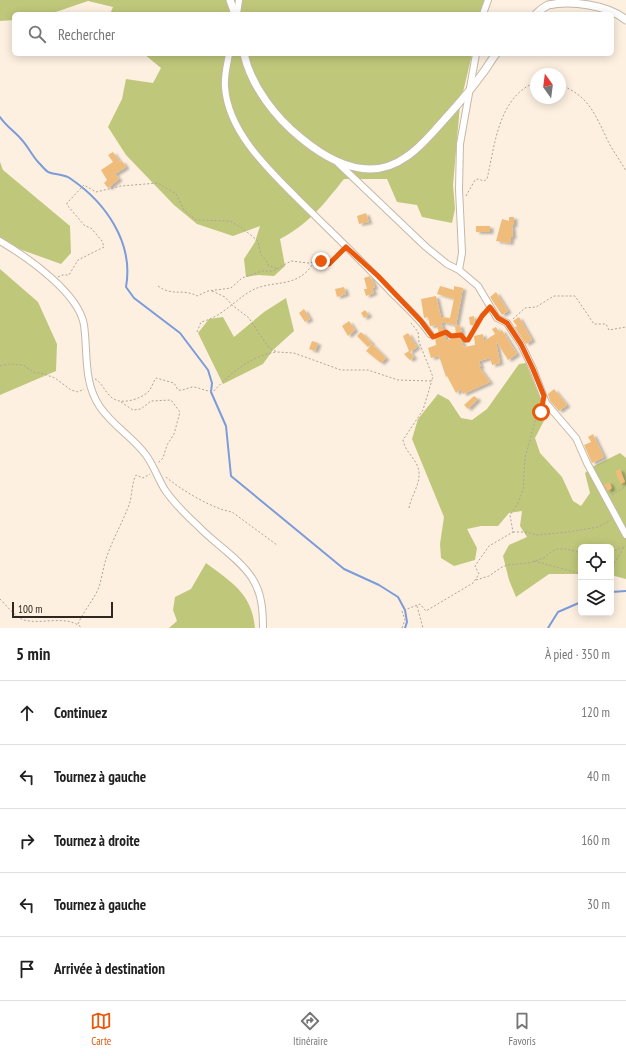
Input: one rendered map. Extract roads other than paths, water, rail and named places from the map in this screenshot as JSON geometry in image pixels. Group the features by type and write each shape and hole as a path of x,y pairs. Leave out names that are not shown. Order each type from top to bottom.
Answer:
{"street":[{"path":"230,0 235,12"},
{"path":"236,12 239,0"},
{"path":"484,12 488,0"},
{"path":"539,12 548,5 566,2 598,5 613,12"},
{"path":"614,12 626,20"},
{"path":"229,56 225,82 227,99 233,116 249,147 277,179 346,247 378,276 430,334"},
{"path":"244,56 246,66 262,93 275,112 295,133 318,151 338,163 426,247 447,264 459,270 478,286 498,318 507,323 521,344 533,369 546,403 576,438 587,463 626,536"},
{"path":"459,270 462,253 460,144 476,56"},
{"path":"338,163 357,168 371,168 381,167 405,158 420,146 470,90 495,56"},
{"path":"0,242 55,282 75,303 84,324 86,369 100,407 113,422 131,437 147,456 165,490 178,506 239,563 252,578 263,608 263,628"}],"waterway":[{"path":"0,117 48,172 66,176 71,179 84,189 106,212 115,226 126,255 126,287 134,298 180,333 208,370 212,383 211,392 226,426 231,476 344,569 379,585 398,597 405,610 407,622 405,628"},
{"path":"614,592 626,591"},
{"path":"548,628 558,612 578,603"}]}
